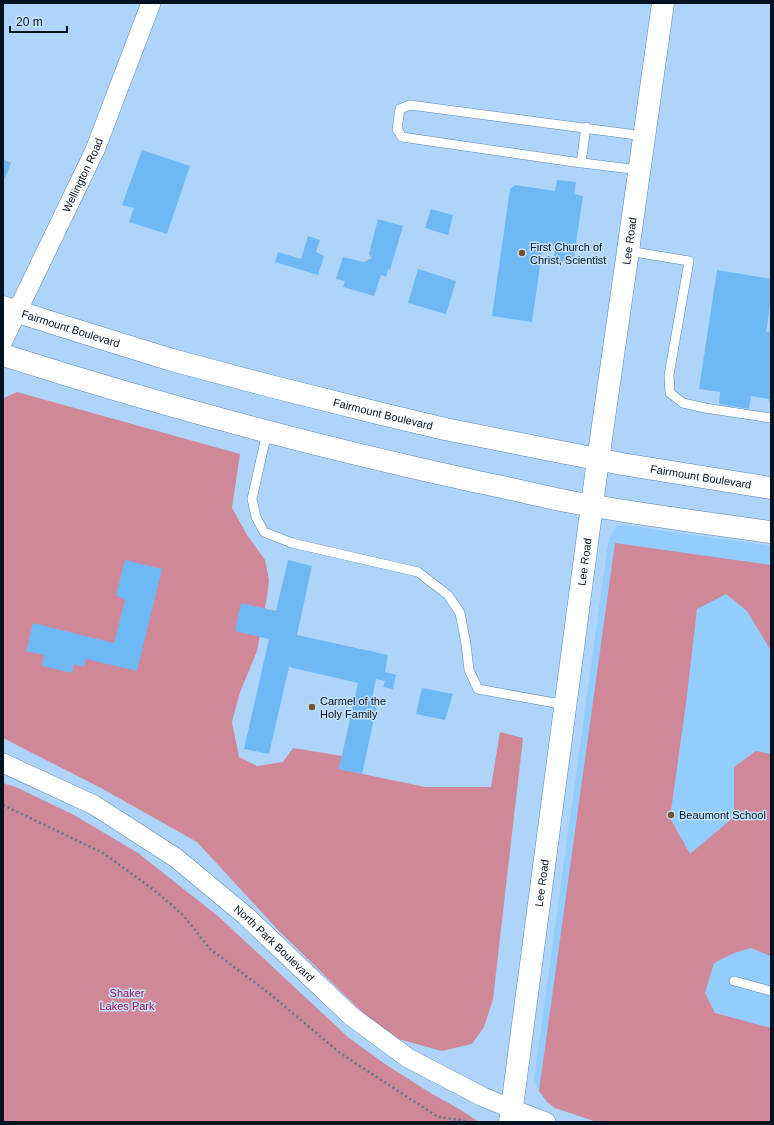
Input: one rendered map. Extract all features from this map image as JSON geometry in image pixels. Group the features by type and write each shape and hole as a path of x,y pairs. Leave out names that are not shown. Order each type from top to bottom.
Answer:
{"main road":[{"name":"Lee Road","path":"511,1116 598,460 663,3"},
{"name":"Fairmount Boulevard","path":"10,310 172,360 300,394 445,429 598,460 771,488"},
{"path":"3,355 125,393 267,432 398,464 592,506 771,532"}],"street":[{"name":"Wellington Road","path":"3,341 10,310 95,150 151,3"},
{"name":"North Park Boulevard","path":"3,762 94,805 176,858 246,916 351,1016 408,1058 483,1097 511,1116 546,1122"}],"lane":[{"path":"640,170 402,138 397,129 400,109 410,105 586,127 644,136"},
{"path":"581,163 586,127"},
{"path":"628,251 689,261 669,375 670,393 683,403 705,408 771,418"},
{"path":"267,432 252,499 256,517 264,532 292,543 418,572 448,595 460,613 469,670 478,689 566,705"},
{"path":"734,981 771,991"}],"path":[{"path":"3,804 103,853 154,890 183,915 210,949 270,994 340,1053 438,1117 466,1122"}],"shaded area":[{"name":"Beaumont School","path":"622,525 771,546 771,1122 597,1122 555,1108 547,1102 539,1091 534,1079 607,550 609,538 613,531 615,528"}],"green space":[{"path":"17,392 240,454 232,508 247,535 265,560 269,580 257,651 240,692 232,722 239,757 257,766 283,762 293,748 342,756 339,769 425,787 491,787 500,732 523,738 493,999 484,1027 472,1044 442,1051 387,1036 279,931 197,842 101,788 3,738 3,400 4,398"},
{"name":"Beaumont School","path":"615,543 771,565 771,651 747,611 726,594 697,609 670,818 690,854 734,817 734,767 756,751 771,754 771,956 751,948 734,953 714,963 705,993 715,1013 771,1028 771,1122 597,1122 555,1108 547,1102 539,1091"},
{"name":"Shaker Lakes Park","path":"3,783 18,788 74,815 138,853 219,917 349,1038 385,1064 479,1122 3,1122"}],"building":[{"path":"142,150 190,166 167,234 129,222 134,208 122,205"},
{"path":"3,159 11,163 3,183"},
{"name":"First Church of Christ, Scientist","path":"557,180 576,182 574,194 583,196 573,263 553,260 556,247 543,245 532,322 492,316 510,189 515,185 555,191"},
{"path":"431,209 453,215 448,235 425,228"},
{"path":"378,219 403,226 390,270 388,269 386,277 381,275 374,296 343,287 345,281 336,279 343,257 364,262 372,258 369,254"},
{"path":"308,236 320,240 316,252 324,256 318,275 275,262 278,252 301,259"},
{"path":"418,269 456,281 446,314 408,303"},
{"path":"717,270 771,279 771,301 766,332 771,332 771,402 769,402 769,399 751,396 749,409 719,404 720,392 699,389"},
{"path":"125,560 162,569 137,671 86,659 84,667 74,664 72,673 42,666 44,655 26,651 33,623 114,643 125,600 116,595"},
{"path":"288,560 312,566 297,635 388,655 385,672 396,675 393,689 383,687 385,681 376,679 372,699 378,700 362,774 339,769 358,683 289,667 269,754 244,749 269,639 235,631 241,603 276,611"},
{"path":"422,688 453,694 445,720 416,714"}],"place":[{"name":"First Church of Christ, Scientist","path":"522,253"},
{"name":"Carmel of the Holy Family","path":"312,707"},
{"name":"Beaumont School","path":"671,815"}]}
